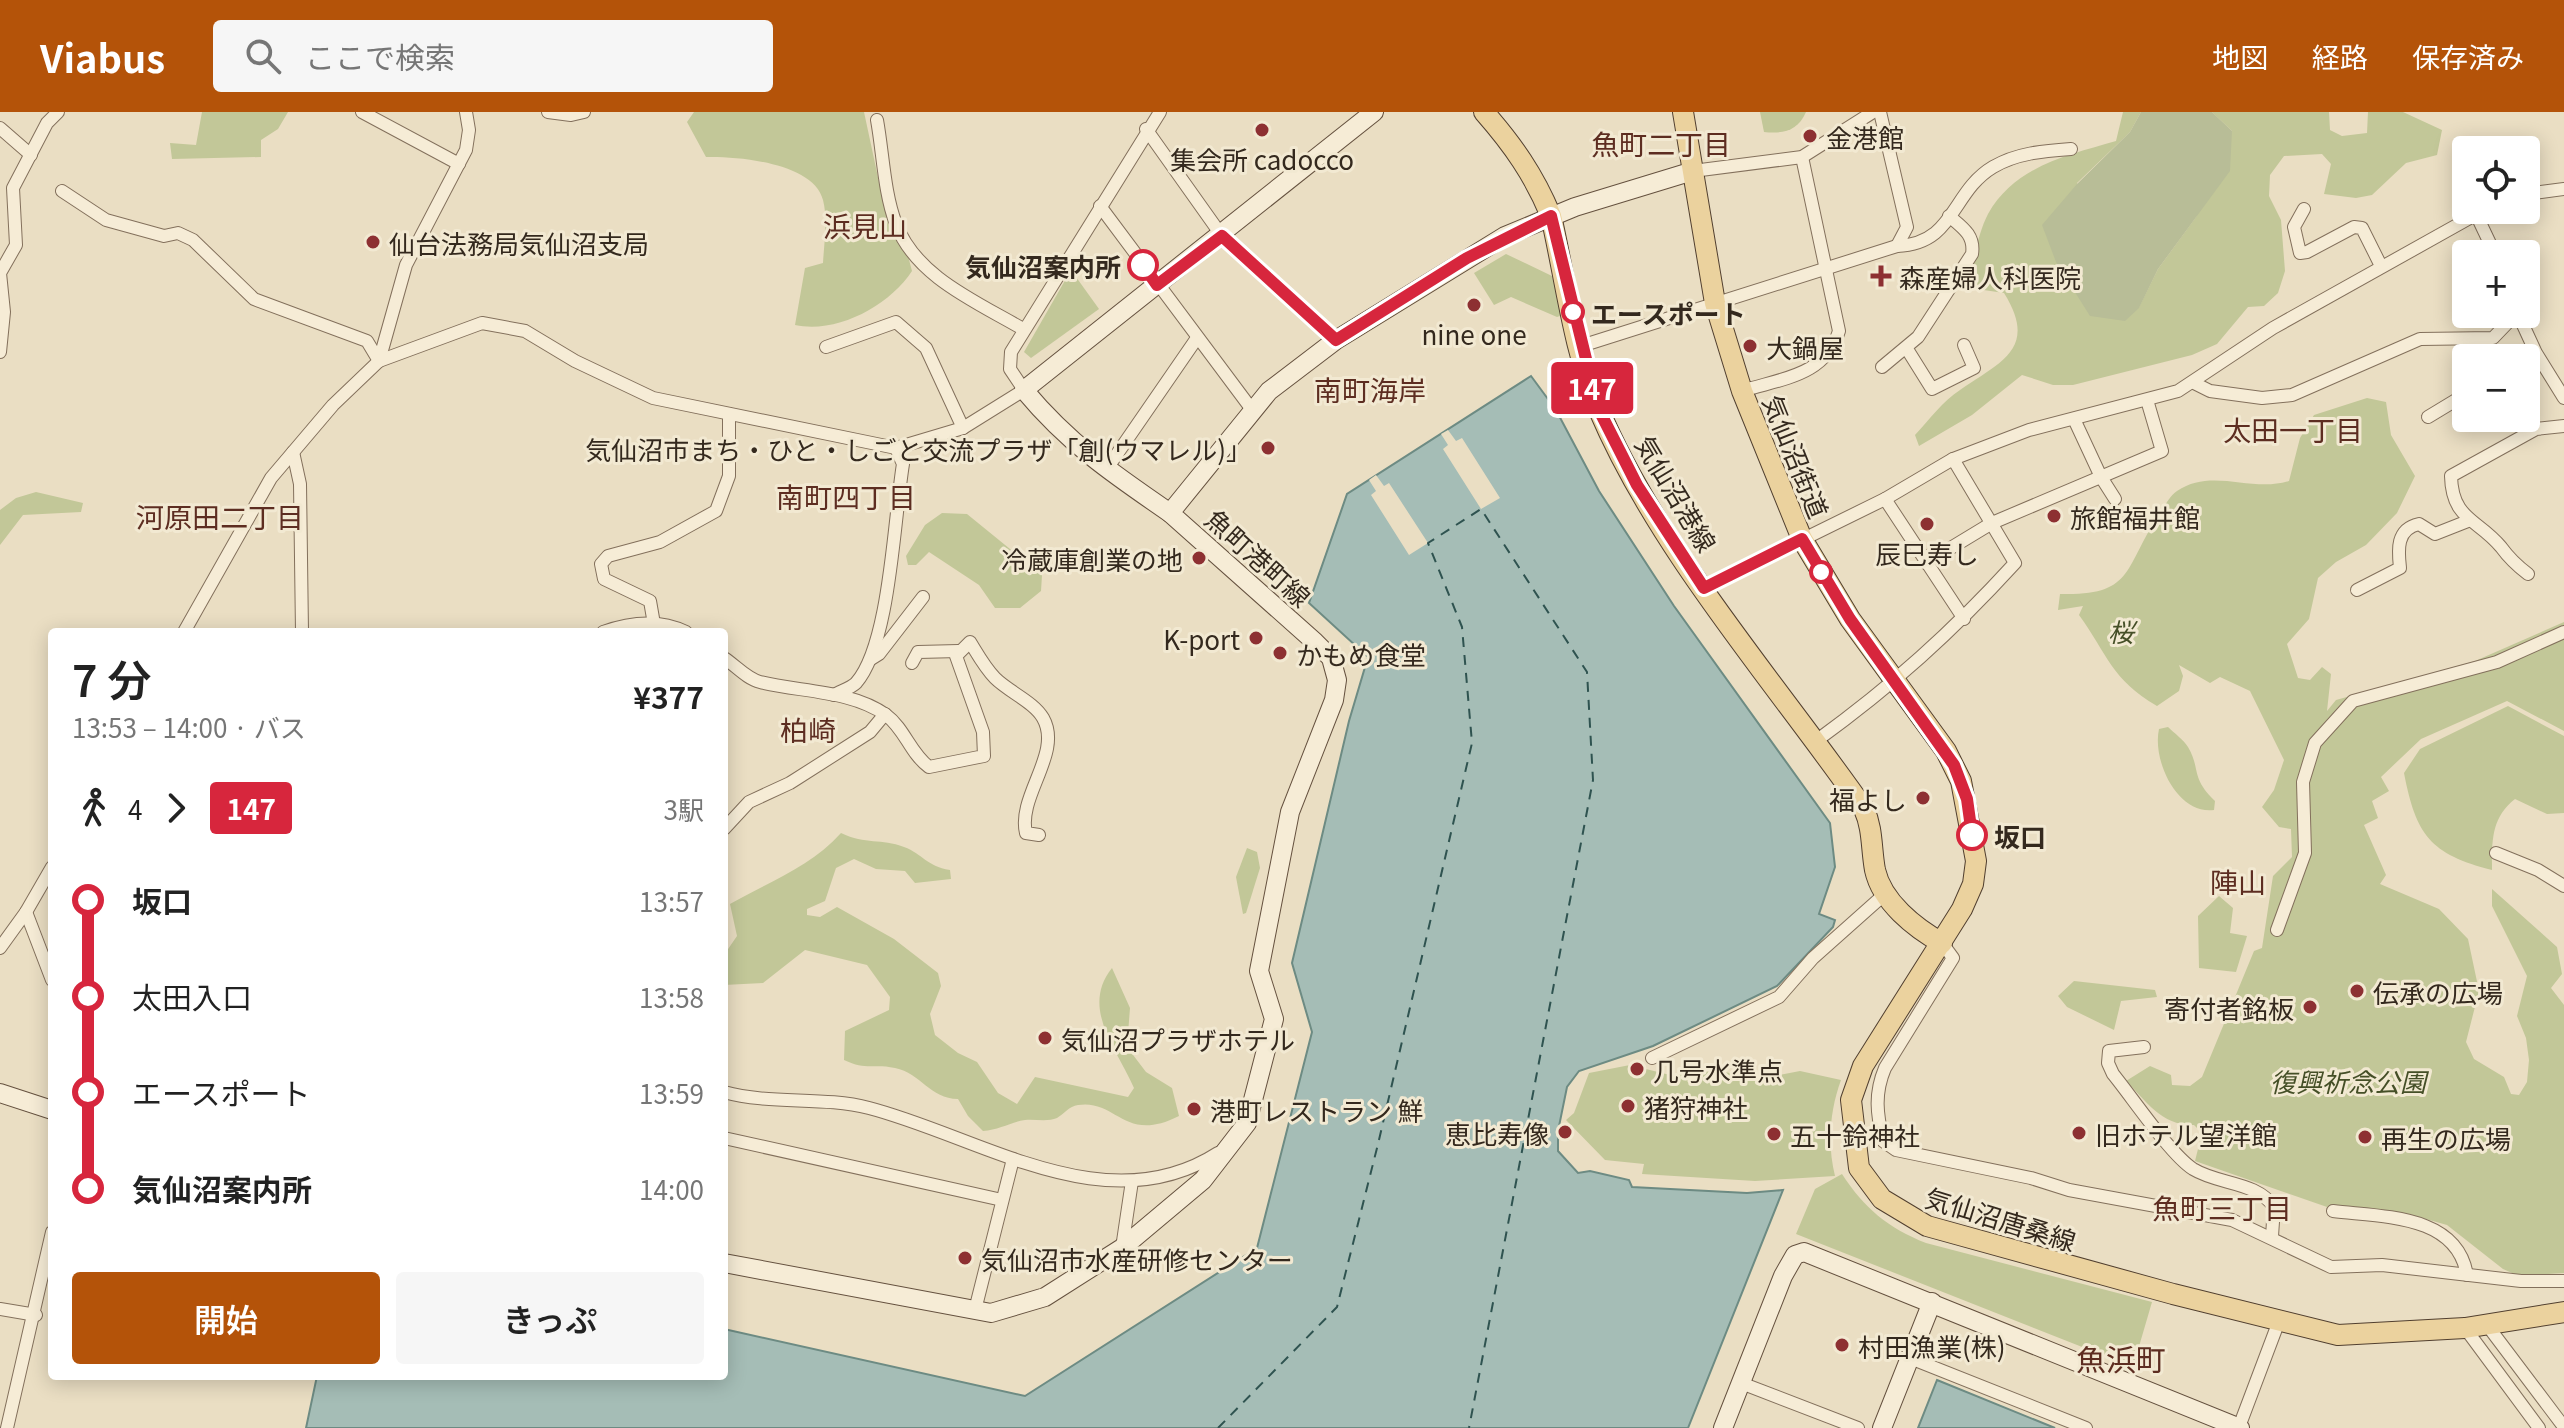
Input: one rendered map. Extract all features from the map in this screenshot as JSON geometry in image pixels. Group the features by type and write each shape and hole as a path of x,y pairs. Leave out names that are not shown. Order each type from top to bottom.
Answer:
{"main road":[{"name":"気仙沼港線","path":"1484,112 1524,159 1551,216 1598,408 1631,473 1704,588 1864,809 1872,828 1876,875 1886,893 1912,924 1942,943"},
{"name":"気仙沼街道","path":"1683,112 1715,303 1742,391 1802,539"},
{"name":"気仙沼唐桑線","path":"1802,539 1850,619 1946,751 1967,799 1976,861 1973,884 1942,943 1854,1084 1852,1115 1859,1168 1882,1199 1927,1226 2338,1335 2465,1328 2564,1312"}],"street":[{"path":"0,352 4,312 0,273 16,245 13,188 47,123 58,112"},
{"path":"362,112 459,164"},
{"path":"379,361 406,265 466,150 469,130 466,112"},
{"path":"548,112 571,115 584,112"},
{"path":"1160,112 1146,129 1023,329 1011,352 1010,369 1059,431 1106,470 1170,513"},
{"path":"186,628 271,478 333,405 379,361 482,323 506,326 525,331 575,361 653,398 896,448 963,428 1024,390 1222,236 1374,112"},
{"path":"1693,171 1802,157 1873,112"},
{"path":"1880,112 1907,227 1897,246"},
{"path":"877,120 895,224 909,248 937,278 1023,329"},
{"path":"0,128 31,155"},
{"path":"1146,129 1222,236 1336,340"},
{"path":"1581,346 1824,268 1897,246 1914,245 1939,233 1949,216 1991,168 2034,151 2071,149"},
{"path":"1742,391 1819,366 1833,350 1839,331 1802,157"},
{"name":"魚町港町線","path":"1232,1144 1247,1123 1274,1019 1259,971 1290,812 1334,700 1337,680 1331,658 1323,650 1170,513 1269,391 1336,340 1467,258 1551,216 1693,171"},
{"path":"2540,192 2564,189"},
{"path":"62,191 106,220 164,236 178,233 193,240 254,299 367,341 379,361"},
{"path":"1100,206 1253,411"},
{"path":"2304,209 2294,227 2300,253 2354,227 2362,228 2381,266"},
{"path":"1882,367 1907,349 1934,315 1972,254 1969,234 1949,216"},
{"path":"1704,588 1885,499 1953,459 2029,430 2147,400 2194,383 2273,328 2458,224"},
{"path":"826,347 896,322 926,348 963,428"},
{"path":"2194,383 2210,391 2262,398 2292,395 2420,339 2493,338 2503,328"},
{"path":"1106,470 1197,338"},
{"path":"1907,349 1932,389 1974,368 1964,345"},
{"path":"2540,367 2564,398"},
{"path":"1926,563 1992,523 2162,451 2147,400"},
{"path":"2428,417 2452,402"},
{"path":"654,624 650,601 604,579 601,564 608,556 660,542 716,511 729,476 729,414"},
{"path":"2074,419 2101,477 2115,499"},
{"path":"2528,574 2468,521 2451,491 2451,476 2536,429 2564,426"},
{"path":"834,695 854,685 870,659 884,617 903,464 896,448"},
{"path":"293,452 300,484 302,628"},
{"path":"1816,741 1895,683 1964,619 2015,563 1953,459"},
{"path":"1885,499 1964,619"},
{"path":"2357,590 2400,568 2398,545 2401,536 2413,526 2419,524 2435,534 2468,521"},
{"path":"870,659 879,654 923,597"},
{"path":"614,628 627,623 670,624 678,628"},
{"path":"2277,930 2305,853 2303,782 2315,743 2353,701 2497,662 2564,632"},
{"path":"912,663 918,652 959,651 970,642 995,678 1042,715 1048,729 1044,755 1023,819 1026,833 1039,835"},
{"path":"728,661 756,681 834,695 885,714 903,734 918,759 929,767 984,756 983,732 957,666 959,651"},
{"path":"728,825 749,802 790,783 870,732 885,714"},
{"path":"2496,853 2538,870 2564,886"},
{"path":"0,948 48,874"},
{"path":"1652,1058 1779,997 1813,958 1886,893"},
{"path":"26,912 48,970"},
{"path":"1942,943 1953,958 1877,1086 1876,1109 1883,1141 1896,1150 2031,1178 2069,1190 2199,1211 2272,1236 2331,1267 2382,1265 2521,1281 2564,1281"},
{"path":"2144,1047 2109,1051 2108,1063 2113,1074 2186,1164 2224,1182 2264,1193 2274,1207 2272,1236"},
{"path":"728,1092 868,1108 1044,1170 1132,1181 1147,1181 1201,1164 1232,1144"},
{"path":"0,1093 48,1109"},
{"path":"728,1139 1002,1200"},
{"path":"728,1264 991,1313 1045,1297 1122,1248 1175,1206 1232,1144"},
{"path":"975,1310 1013,1159"},
{"path":"1122,1248 1132,1181"},
{"path":"2333,1211 2411,1221 2437,1231 2464,1255 2467,1275"},
{"path":"1723,1428 1783,1276 1795,1255 1804,1252 2240,1428 2279,1321"},
{"path":"7,1428 36,1315 48,1253"},
{"path":"1882,1428 1932,1302"},
{"path":"0,1309 36,1315"},
{"path":"2487,1325 2564,1427"},
{"path":"2465,1328 2539,1428"},
{"path":"1910,1358 2086,1428"},
{"path":"1741,1383 1858,1428"}],"green space":[{"path":"202,112 288,112 278,129 261,140 261,157 172,159 170,143 196,145"},
{"path":"694,112 864,112 888,224 907,252 912,271 902,284 876,306 844,321 811,327 795,325 805,268 823,263 824,207 817,187 790,170 773,164 706,157 687,122"},
{"path":"1760,112 1806,112 1799,123 1784,132 1764,132"},
{"path":"2123,112 2141,112 2130,132 2077,183 2139,307 2158,269 2196,217 2232,131 2212,112 2329,112 2330,130 2342,136 2367,133 2368,112 2403,112 2442,130 2437,155 2406,163 2372,195 2356,198 2324,194 2331,164 2322,154 2284,156 2270,175 2269,196 2281,220 2285,271 2278,293 2264,306 2248,307 2217,344 2192,355 2073,385 2053,385 2022,375 1972,415 1919,446 1915,435 1936,411 1954,394 2001,362 2016,341 2018,328 2014,312 2004,293 1977,289 1969,274 1988,214 2013,184 2028,174 2062,158 2116,141"},
{"path":"2141,112 2212,112 2232,131 2230,171 2158,269 2139,308 2125,321 2090,316 2056,262 2042,225 2077,184 2130,132"},
{"path":"1506,254 1552,276 1563,315 1557,317 1511,297 1494,305 1474,273"},
{"path":"1071,270 1099,309 1031,358 1024,352"},
{"path":"2367,398 2386,402 2391,435 2415,476 2397,513 2366,545 2336,562 2318,578 2309,619 2287,644 2298,678 2310,680 2322,667 2331,674 2327,711 2336,700 2475,661 2564,622 2564,731 2507,701 2421,739 2381,777 2389,791 2372,801 2378,818 2364,825 2386,875 2380,884 2439,909 2468,939 2479,991 2466,1042 2474,1059 2504,1077 2511,1094 2519,1095 2527,1082 2529,1060 2526,1038 2517,1016 2527,976 2492,906 2492,889 2557,947 2562,974 2551,988 2564,1005 2564,1273 2519,1276 2503,1269 2447,1225 2408,1214 2327,1207 2195,1161 2202,1133 2194,1125 2173,1122 2164,1117 2126,1081 2150,1066 2171,1075 2172,1085 2190,1086 2202,1077 2254,951 2262,948 2273,876 2292,857 2291,829 2279,827 2262,807 2274,790 2284,760 2250,691 2220,677 2210,683 2179,665 2183,676 2179,691 2157,706 2120,676 2079,615 2083,606 2058,610 2060,594 2102,590 2115,584 2132,564 2169,499 2190,484 2218,480 2260,484 2289,481 2300,438 2314,415"},
{"path":"36,492 83,503 81,512 23,515 0,545 0,510 16,498"},
{"path":"942,513 967,514 1042,575 1041,591 1020,608 995,608 979,585 929,552 916,565 908,565 906,556 925,525"},
{"path":"2508,706 2564,736 2564,813 2547,814 2515,799 2501,814 2494,831 2492,870 2454,857 2429,839 2414,812 2404,773 2420,749"},
{"path":"2168,727 2188,747 2202,786 2215,801 2214,810 2189,804 2170,783 2159,755 2158,742 2159,729"},
{"path":"841,833 904,847 935,866 950,870 951,879 915,883 905,871 876,869 854,859 836,868 825,901 807,909 807,915 820,917 837,907 894,939 938,973 941,986 930,1014 935,1035 958,1053 977,1062 998,1093 1017,1104 1035,1077 1128,1097 1134,1088 1100,1013 1103,983 1112,968 1130,1008 1127,1047 1146,1072 1172,1088 1179,1116 1146,1125 1122,1119 1102,1108 1078,1105 1053,1119 1025,1120 983,1131 968,1116 958,1099 940,1095 912,1075 888,1067 859,1065 844,1060 845,1031 889,1010 890,997 867,965 805,950 763,983 728,985 728,949 737,936 730,904 788,873"},
{"path":"1247,848 1257,852 1260,868 1246,913 1243,914 1236,877"},
{"path":"2219,896 2233,908 2230,933 2247,936 2236,972 2199,968 2198,916"},
{"path":"2074,981 2155,990 2157,997 2121,1001 2114,1030 2067,1007 2058,996"},
{"path":"1630,1065 1670,1075 1717,1071 1763,1078 1800,1071 1841,1080 1831,1127 1835,1176 1755,1181 1642,1174 1644,1164 1605,1160 1566,1120 1574,1113 1589,1073"},
{"path":"1842,1174 1878,1216 1926,1243 2152,1302 2133,1367 1796,1234 1815,1189"}],"water":[{"path":"1531,376 1556,410 1599,491 1674,606 1830,823 1835,867 1819,914 1835,920 1833,927 1777,986 1653,1046 1579,1071 1567,1087 1558,1131 1558,1151 1578,1173 1590,1171 1629,1180 1632,1187 1747,1193 1783,1190 1688,1428 306,1428 316,1380 728,1380 728,1330 1025,1396 1257,1248 1312,1032 1292,963 1349,721 1368,657 1309,603 1347,494"},
{"path":"1937,1380 2055,1428 1918,1428"}],"pier":[{"path":"1448,430 1456,441 1462,438 1500,498 1481,509 1443,449 1448,445 1441,434"},
{"path":"1376,475 1384,486 1389,483 1428,543 1409,555 1371,495 1376,491 1369,480"}],"ferry route":[{"path":"1218,1428 1337,1307 1472,743 1462,627 1428,543 1481,509 1587,672 1593,780 1469,1428"}],"bus line":[{"name":"147","path":"1143,265 1157,285 1222,236 1336,340 1505,236 1551,216 1598,408 1637,485 1704,588 1802,539 1850,619 1946,751 1967,799 1972,835"}],"place":[{"name":"集会所 cadocco","path":"1262,130"},
{"name":"金港館","path":"1810,136"},
{"name":"仙台法務局気仙沼支局","path":"373,242"},
{"name":"気仙沼案内所","path":"1143,265"},
{"name":"森産婦人科医院","path":"1881,276"},
{"name":"nine one","path":"1474,305"},
{"name":"エースポート","path":"1573,312"},
{"name":"大鍋屋","path":"1750,346"},
{"name":"気仙沼市まち・ひと・しごと交流プラザ「創(ウマレル)」","path":"1268,448"},
{"name":"旅館福井館","path":"2054,516"},
{"name":"辰巳寿し","path":"1927,524"},
{"name":"冷蔵庫創業の地","path":"1199,558"},
{"name":"K-port","path":"1256,638"},
{"name":"かもめ食堂","path":"1280,653"},
{"name":"福よし","path":"1923,798"},
{"name":"坂口","path":"1972,835"},
{"name":"伝承の広場","path":"2357,991"},
{"name":"寄付者銘板","path":"2310,1007"},
{"name":"気仙沼プラザホテル","path":"1045,1038"},
{"name":"几号水準点","path":"1637,1069"},
{"name":"猪狩神社","path":"1628,1106"},
{"name":"港町レストラン 鮮","path":"1194,1109"},
{"name":"恵比寿像","path":"1565,1132"},
{"name":"旧ホテル望洋館","path":"2079,1133"},
{"name":"五十鈴神社","path":"1774,1134"},
{"name":"再生の広場","path":"2365,1137"},
{"name":"気仙沼市水産研修センター","path":"965,1258"},
{"name":"村田漁業(株)","path":"1842,1345"}],"district":[{"name":"魚町二丁目","path":"1661,143"},
{"name":"浜見山","path":"865,225"},
{"name":"南町海岸","path":"1370,389"},
{"name":"太田一丁目","path":"2293,429"},
{"name":"南町四丁目","path":"846,496"},
{"name":"河原田二丁目","path":"220,516"},
{"name":"柏崎","path":"808,729"},
{"name":"陣山","path":"2238,881"},
{"name":"魚町三丁目","path":"2222,1207"},
{"name":"魚浜町","path":"2121,1358"}],"park label":[{"name":"桜","path":"2121,630"},
{"name":"復興祈念公園","path":"2348,1080"}]}
